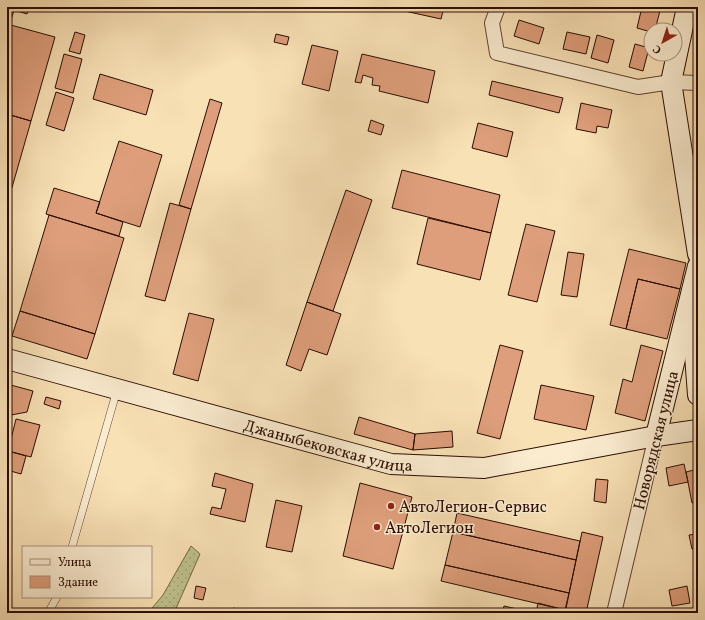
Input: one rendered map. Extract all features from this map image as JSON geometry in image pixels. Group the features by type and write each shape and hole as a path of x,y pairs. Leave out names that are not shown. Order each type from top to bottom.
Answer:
{"main road":[{"path":"687,7 671,82 698,254"},
{"name":"Новорядская улица","path":"656,436 698,266"},
{"name":"Новорядская улица","path":"698,287 695,355 698,395"},
{"name":"Джаныбековская улица","path":"7,359 391,464 484,468 656,436 698,430"}],"street":[{"path":"498,7 492,23 497,53 638,87 671,82 698,83"},
{"name":"Новорядская улица","path":"614,613 656,436"}],"lane":[{"path":"72,546 117,388"},
{"path":"48,613 56,598"}],"green space":[{"path":"191,546 200,554 174,613 148,613 163,595"}],"building":[{"path":"7,7 30,7 27,14 14,10 12,17 7,15"},
{"path":"401,7 444,7 441,19 400,10"},
{"path":"642,7 661,7 657,22 643,22 643,30 637,28"},
{"path":"519,20 544,28 539,44 514,36"},
{"path":"7,24 55,37 31,121 7,114"},
{"path":"75,32 85,35 80,54 69,51"},
{"path":"567,32 590,37 586,54 563,49"},
{"path":"276,34 289,37 287,45 274,42"},
{"path":"597,35 614,40 608,63 591,58"},
{"path":"635,44 643,46 643,62 645,62 643,71 629,67"},
{"path":"312,45 338,51 329,91 302,84"},
{"path":"64,54 82,59 73,93 55,88"},
{"path":"362,54 435,71 428,103 379,91 380,86 372,85 373,78 363,75 361,83 355,82"},
{"path":"100,74 153,90 146,115 93,99"},
{"path":"492,81 563,98 559,113 489,95"},
{"path":"56,92 74,98 64,131 46,125"},
{"path":"210,99 222,103 191,209 179,205"},
{"path":"581,103 612,110 608,128 597,126 596,133 576,129"},
{"path":"7,114 31,121 7,205"},
{"path":"371,120 384,125 381,135 368,131"},
{"path":"478,123 513,132 507,157 472,148"},
{"path":"119,141 162,155 140,227 96,213"},
{"path":"402,170 500,195 491,233 392,208"},
{"path":"54,188 100,202 96,213 123,222 119,236 46,214"},
{"path":"346,190 372,200 333,311 307,302"},
{"path":"170,203 191,209 165,301 145,296"},
{"path":"49,215 124,238 95,334 20,311"},
{"path":"428,218 491,233 480,280 417,264"},
{"path":"526,224 555,231 537,302 508,295"},
{"path":"7,247 12,249 7,266"},
{"path":"629,249 686,263 680,289 638,279 626,329 610,325"},
{"path":"568,252 584,254 577,297 561,295"},
{"path":"638,279 680,289 667,339 626,329"},
{"path":"307,302 341,314 327,355 309,349 301,371 286,365"},
{"path":"20,311 95,334 87,359 12,336"},
{"path":"189,313 214,319 198,381 173,374"},
{"path":"500,345 523,351 500,439 477,433"},
{"path":"641,345 663,351 645,421 615,413 623,379 632,382"},
{"path":"7,384 33,391 27,412 11,415 7,414"},
{"path":"541,385 594,396 586,430 534,419"},
{"path":"46,397 61,401 59,409 44,404"},
{"path":"359,417 415,434 413,450 354,434"},
{"path":"16,419 40,425 31,457 8,451"},
{"path":"452,431 453,447 413,450 415,434"},
{"path":"12,452 26,456 21,474 7,470"},
{"path":"684,464 688,482 669,486 666,468"},
{"path":"698,469 698,502 692,503 686,472"},
{"path":"215,473 253,484 245,522 210,514 212,507 221,509 226,489 212,486"},
{"path":"596,479 608,480 606,503 594,501"},
{"name":"АвтоЛегион","path":"360,483 412,497 393,569 343,556"},
{"path":"276,500 302,506 292,552 266,547"},
{"path":"457,513 580,541 576,560 453,532"},
{"path":"453,532 576,560 569,593 445,565"},
{"path":"582,532 603,537 586,613 565,613"},
{"path":"698,534 698,548 692,549 689,535"},
{"path":"445,565 569,593 565,610 441,581"},
{"path":"196,586 206,588 203,600 194,598"},
{"path":"687,586 690,603 672,606 669,590"},
{"path":"538,603 565,610 565,613 536,613"},
{"path":"504,606 535,613 502,613"},
{"path":"233,608 251,612 251,613 232,613"}],"place":[{"name":"АвтоЛегион-Сервис","path":"391,506"},
{"name":"АвтоЛегион","path":"377,527"}]}
